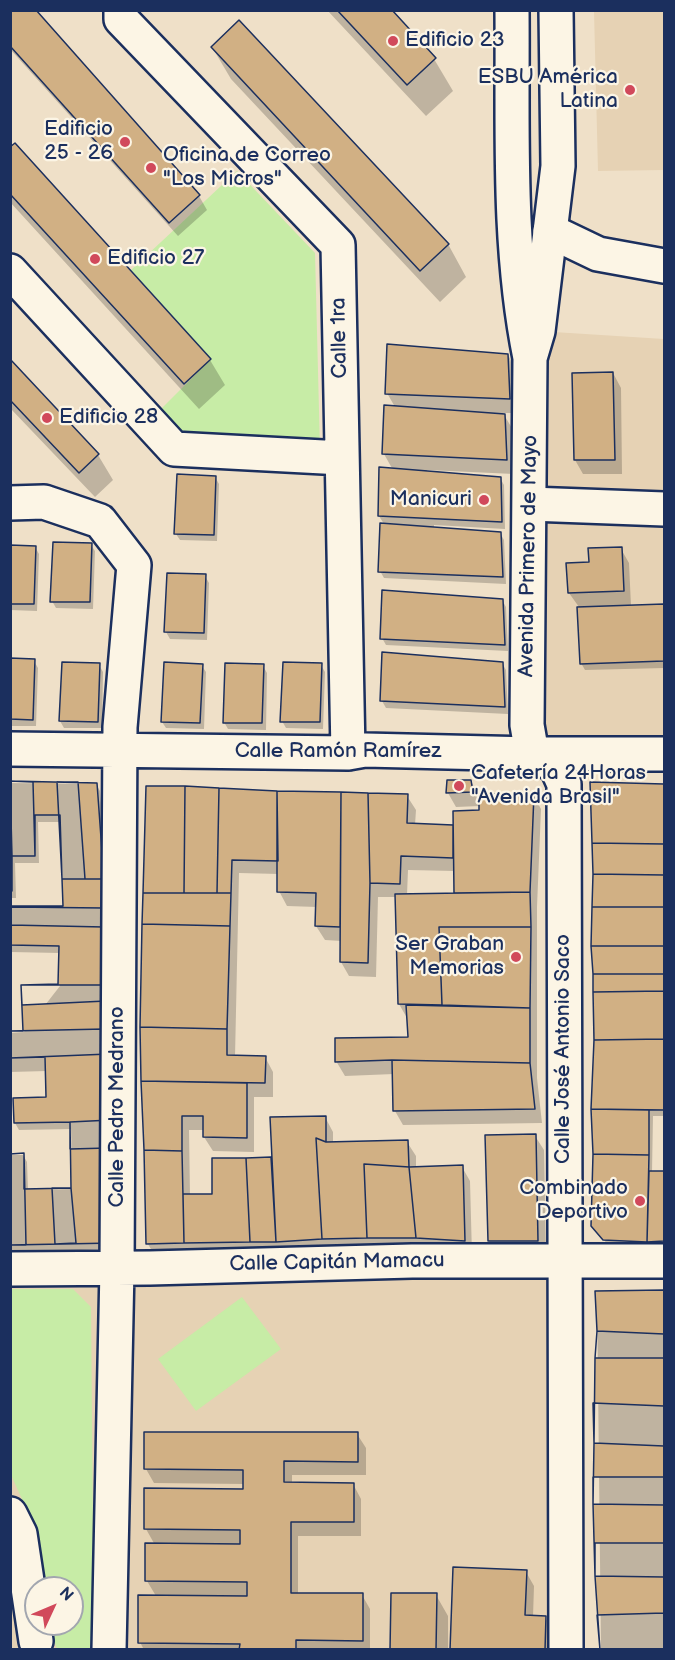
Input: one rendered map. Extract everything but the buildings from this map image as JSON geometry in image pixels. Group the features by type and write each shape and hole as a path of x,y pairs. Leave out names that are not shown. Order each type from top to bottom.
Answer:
{"street":[{"name":"Calle 1ra","path":"121,10 121,19 338,245 348,753"},
{"name":"Avenida Primero de Mayo","path":"512,10 514,234 530,358 527,725 532,754"},
{"name":"Avenida Primero de Mayo","path":"530,358 538,331 558,166 556,10"},
{"path":"550,231 598,254 664,266"},
{"path":"10,271 174,449 342,458"},
{"name":"Calle Pedro Medrano","path":"10,503 44,502 100,521 134,565 120,728 117,1268 109,1650"},
{"path":"530,504 664,509"},
{"name":"Calle Ramón Ramírez","path":"10,749 664,754"},
{"name":"Calle José Antonio Saco","path":"532,754 556,766 564,784 566,1650"},
{"name":"Calle Capitán Mamacu","path":"10,1269 412,1261 664,1261"},
{"path":"10,1514 20,1534 30,1644"}],"shaded area":[{"name":"ESBU América Latina","path":"594,11 664,11 664,170 598,171"},
{"path":"538,331 664,339 664,754 532,754"},
{"path":"564,1261 567,1649 11,1649 10,1269"}],"green space":[{"path":"237,171 315,253 320,450 178,442 155,415 211,359 131,270"},
{"path":"10,1289 73,1289 91,1307 94,1649 57,1649 52,1636 84,1636 84,1576 41,1576 33,1523 11,1475"},
{"path":"242,1297 281,1349 196,1411 158,1359"}],"place":[{"name":"Edificio 23","path":"393,41"},
{"name":"ESBU América Latina","path":"630,90"},
{"name":"Edificio 25 - 26","path":"125,142"},
{"name":"Oficina de Correo \"Los Micros\"","path":"151,168"},
{"name":"Edificio 27","path":"95,259"},
{"name":"Edificio 28","path":"47,418"},
{"name":"Manicuri","path":"484,500"},
{"name":"Cafetería 24Horas \"Avenida Brasil\"","path":"459,786"},
{"name":"Ser Graban Memorias","path":"516,957"},
{"name":"Combinado Deportivo","path":"640,1201"}]}
